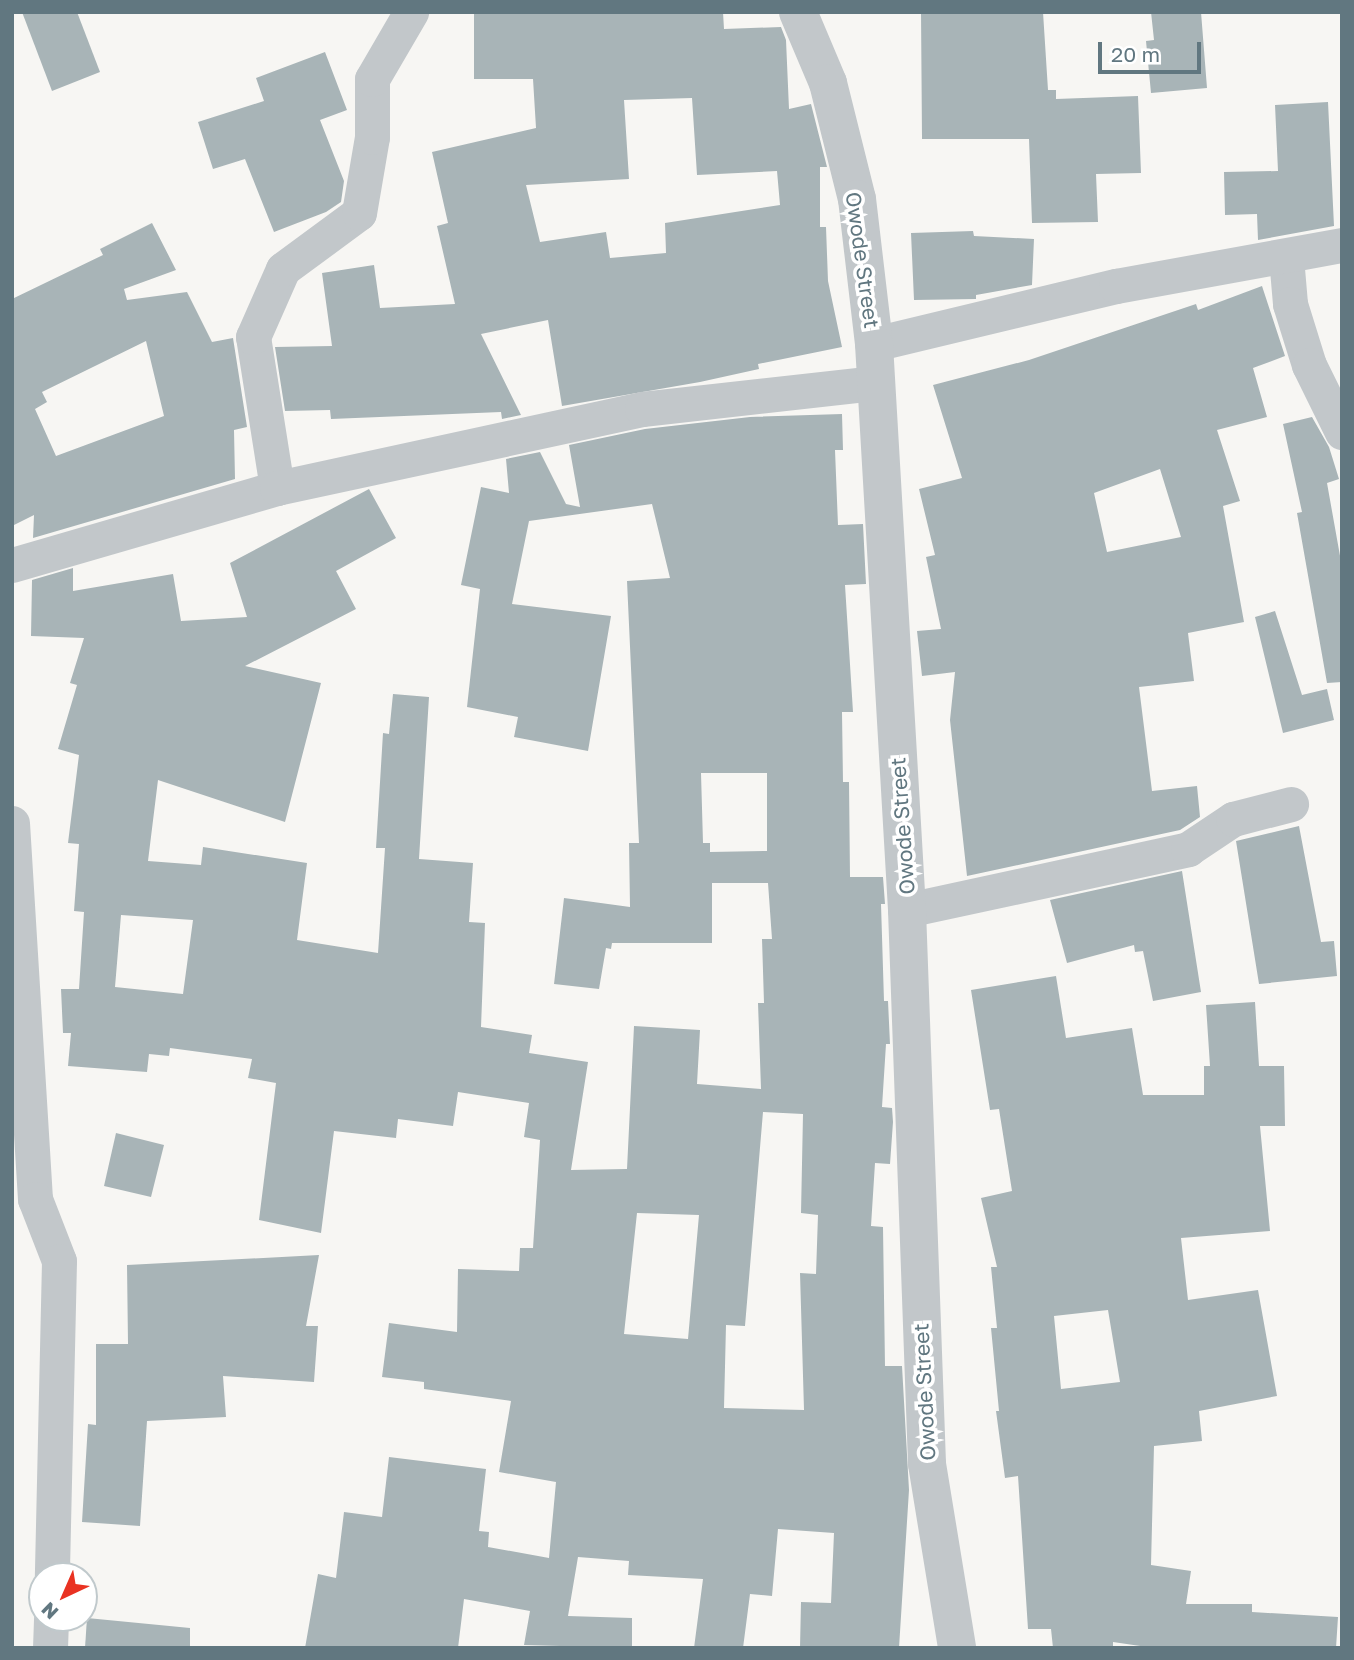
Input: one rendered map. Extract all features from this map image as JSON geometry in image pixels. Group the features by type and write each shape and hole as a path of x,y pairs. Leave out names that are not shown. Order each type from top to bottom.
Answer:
{"street":[{"path":"277,488 253,337 283,269 359,213 372,137 372,79 411,12"},
{"name":"Owode Street","path":"798,12 828,82 857,199 874,344 874,383 907,910 927,1464 957,1648"},
{"path":"874,344 1115,286 1342,245"},
{"path":"1286,257 1290,304 1309,365 1342,432"},
{"path":"12,565 277,488 642,409 874,383"},
{"path":"907,910 1188,849 1233,819 1291,804"},
{"path":"12,823 35,1199 59,1261 52,1562"}],"building":[{"path":"22,12 77,12 100,72 52,91"},
{"path":"474,12 723,12 724,29 781,27 786,40 789,109 811,104 827,167 820,167 820,227 826,227 828,281 842,347 758,364 759,369 700,382 562,406 548,320 481,334 521,415 502,419 501,412 331,419 330,410 285,411 275,347 332,346 322,273 374,265 380,308 455,304 437,226 448,223 432,152 536,128 533,79 474,79","holes":["692,98 697,175 777,171 780,205 665,223 666,253 610,258 606,232 540,242 526,185 629,179 624,100"]},
{"path":"921,12 1043,12 1048,90 1056,90 1056,99 1138,96 1141,173 1096,174 1098,222 1032,223 1029,139 922,139"},
{"path":"1151,12 1201,12 1207,88 1151,93 1146,41 1154,40"},
{"path":"325,52 347,110 320,120 344,181 341,202 326,212 274,232 245,159 213,169 198,122 264,101 256,78"},
{"path":"1328,102 1334,226 1258,240 1257,214 1225,215 1224,172 1278,171 1275,105"},
{"path":"152,223 176,270 124,289 127,300 187,292 212,342 233,338 247,427 234,430 235,479 33,538 34,515 12,526 12,299 103,255 100,249","holes":["146,341 164,416 56,456 35,409 47,402 42,392"]},
{"path":"973,231 974,236 1034,239 1032,285 976,295 976,299 914,300 911,233"},
{"path":"1262,286 1285,356 1253,368 1267,417 1217,430 1240,501 1223,506 1244,622 1188,633 1194,681 1139,687 1152,791 1197,786 1200,817 1180,830 967,876 950,720 955,672 922,676 917,631 941,629 926,557 935,555 919,489 962,478 933,385 1029,360 1196,304 1198,310","holes":["1160,469 1181,537 1107,552 1094,493"]},
{"path":"842,414 843,450 835,450 838,525 863,524 866,584 845,585 853,712 842,712 843,782 849,782 850,877 883,877 885,904 881,904 884,1001 888,1001 890,1044 886,1044 882,1107 892,1108 893,1122 890,1164 875,1163 871,1226 883,1227 885,1366 902,1366 909,1490 899,1648 800,1648 801,1602 831,1603 834,1533 778,1529 772,1596 750,1594 743,1648 694,1648 703,1579 628,1575 629,1561 578,1557 568,1616 632,1618 632,1648 524,1645 530,1611 464,1599 458,1648 305,1648 318,1574 336,1578 344,1512 382,1517 389,1457 486,1469 479,1531 489,1532 488,1547 549,1558 556,1482 499,1472 511,1401 424,1389 424,1382 382,1377 389,1323 457,1332 458,1269 519,1271 520,1248 533,1248 540,1140 524,1137 529,1103 458,1092 453,1126 398,1119 396,1138 334,1131 321,1233 259,1220 276,1083 248,1078 252,1059 170,1048 169,1056 149,1054 147,1072 68,1066 71,1033 63,1033 61,989 79,989 84,912 74,911 79,844 68,843 79,755 58,749 77,685 70,683 84,638 31,636 32,580 73,568 73,591 173,574 181,621 247,617 230,563 369,489 396,538 336,571 356,609 245,666 321,683 285,822 158,780 148,861 201,865 203,847 307,863 297,940 378,953 385,848 376,848 383,733 389,734 393,694 429,697 419,859 473,863 469,922 485,923 481,1027 532,1035 529,1053 588,1062 571,1170 627,1169 634,1026 700,1030 697,1084 761,1089 758,1003 764,1003 762,939 772,939 768,883 712,883 712,943 612,943 611,949 606,948 599,989 554,984 564,898 630,907 629,843 639,843 627,581 670,578 652,504 529,521 512,604 611,616 588,751 514,737 518,717 467,707 480,589 461,585 481,487 509,493 506,459 540,452 566,504 580,507 569,445 645,429 750,417","holes":["701,773 767,773 767,851 710,852 710,843 703,843","121,915 193,920 183,994 115,987","763,1112 803,1114 801,1213 818,1215 816,1274 800,1273 804,1410 724,1408 726,1325 745,1326","637,1213 699,1215 688,1339 624,1334"]},
{"path":"1312,417 1329,447 1339,479 1327,483 1342,567 1342,682 1327,683 1297,513 1302,512 1283,424"},
{"path":"1275,611 1302,695 1327,689 1334,720 1283,733 1255,617"},
{"path":"1299,826 1321,942 1334,941 1337,976 1259,984 1236,841"},
{"path":"1182,871 1201,992 1153,1001 1143,951 1135,952 1134,945 1067,963 1050,900"},
{"path":"1056,976 1066,1038 1132,1028 1143,1095 1204,1095 1204,1066 1210,1066 1206,1005 1255,1002 1259,1066 1284,1066 1285,1126 1260,1126 1270,1231 1181,1238 1188,1300 1258,1290 1277,1396 1199,1411 1202,1441 1154,1446 1151,1565 1191,1571 1186,1604 1252,1604 1252,1612 1338,1617 1336,1648 1154,1648 1113,1642 1113,1648 1053,1648 1051,1629 1028,1629 1018,1476 1005,1478 996,1411 999,1411 991,1328 997,1328 991,1267 997,1267 981,1198 1012,1191 999,1109 990,1110 971,990","holes":["1108,1310 1120,1382 1061,1389 1054,1316"]},
{"path":"116,1133 164,1145 151,1197 104,1186"},
{"path":"319,1255 306,1326 318,1326 314,1382 223,1376 226,1417 147,1421 140,1526 82,1522 88,1424 96,1425 96,1344 128,1344 127,1265"},
{"path":"98,1619 190,1628 190,1648 85,1648 86,1632 98,1632"}]}
